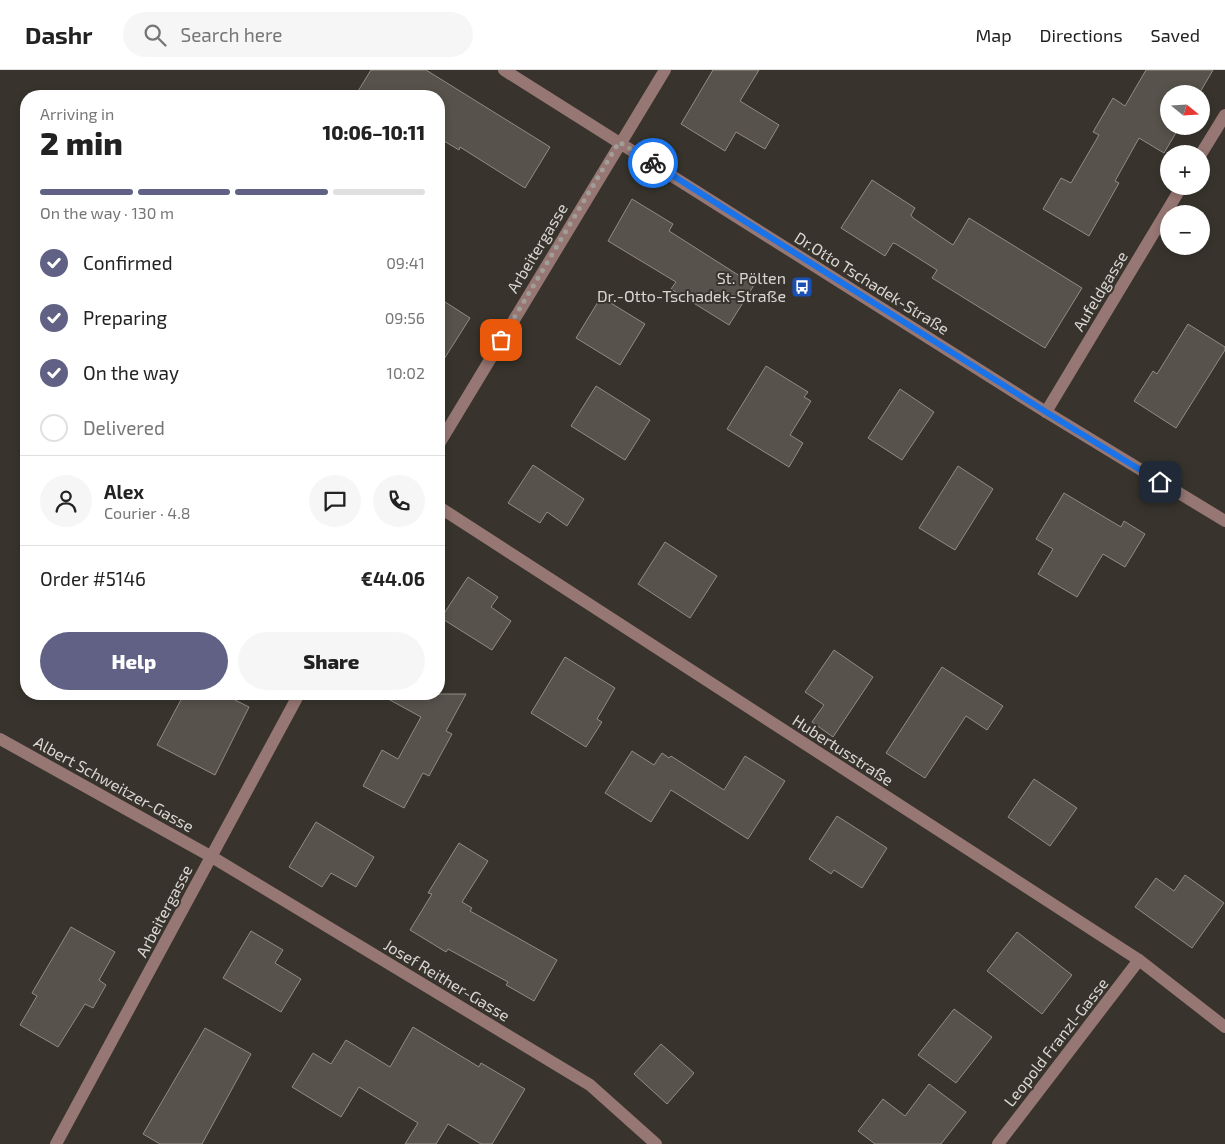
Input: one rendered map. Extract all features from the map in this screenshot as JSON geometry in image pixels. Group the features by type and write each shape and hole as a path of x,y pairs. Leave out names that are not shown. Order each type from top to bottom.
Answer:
{"street":[{"name":"Dr.Otto Tschadek-Straße","path":"504,70 1046,412 1225,521"},
{"name":"Arbeitergasse","path":"445,434 619,142 665,70"},
{"path":"1207,145 1225,115"},
{"name":"Aufeldgasse","path":"1046,412 1177,195"},
{"name":"Hubertusstraße","path":"445,511 1139,960 1225,1027"},
{"name":"Arbeitergasse","path":"56,1144 296,700"},
{"name":"Albert Schweitzer-Gasse","path":"0,739 212,857"},
{"name":"Josef Reither-Gasse","path":"212,857 590,1085 656,1144"},
{"name":"Leopold Franzl-Gasse","path":"998,1144 1139,960"}],"building":[{"path":"371,70 426,70 550,147 525,188 460,147 459,150 445,142 445,90 359,90"},
{"path":"713,70 759,70 740,101 779,125 765,149 736,132 725,151 681,124"},
{"path":"1146,70 1213,70 1204,85 1160,85 1160,135 1175,135 1169,145 1160,145 1160,151 1139,138 1115,181 1119,183 1089,236 1043,209 1061,178 1071,183 1099,135 1093,132 1113,98 1125,106"},
{"path":"872,180 915,208 911,215 913,218 953,245 969,218 1082,288 1045,348 932,278 937,270 896,244 893,243 885,256 841,228"},
{"path":"632,199 673,224 669,231 754,285 729,325 671,289 676,282 608,241"},
{"path":"601,297 645,324 620,365 576,338"},
{"path":"445,302 470,318 445,358"},
{"path":"1188,324 1225,347 1225,350 1176,428 1134,401 1153,371 1157,374"},
{"path":"766,366 808,392 804,397 811,401 790,435 803,443 789,467 727,429"},
{"path":"596,386 650,420 625,460 571,426"},
{"path":"900,389 934,412 902,460 868,438"},
{"path":"533,465 584,499 567,526 547,512 540,523 508,503"},
{"path":"958,466 993,489 955,550 919,528"},
{"path":"1064,493 1121,527 1124,521 1145,534 1125,567 1103,554 1077,597 1038,574 1053,549 1036,539"},
{"path":"665,542 717,576 690,618 638,584"},
{"path":"468,577 498,597 491,607 511,621 492,650 445,621 445,612"},
{"path":"834,650 873,677 833,737 812,722 824,705 805,692"},
{"path":"565,657 615,688 597,719 602,722 586,747 531,713"},
{"path":"942,667 1003,706 987,730 966,716 925,778 886,753"},
{"path":"445,694 466,694 446,731 452,734 429,776 423,773 404,808 363,786 382,750 398,759 421,717 390,700 445,700"},
{"path":"181,700 235,700 249,707 215,775 157,745"},
{"path":"632,751 654,765 662,753 669,758 671,756 724,790 745,756 785,781 748,839 671,790 651,822 605,793"},
{"path":"1034,779 1077,808 1050,846 1008,817"},
{"path":"837,816 887,848 862,888 834,870 831,874 809,859"},
{"path":"316,822 374,857 356,887 331,873 322,887 289,867"},
{"path":"459,843 488,861 462,902 472,908 470,911 557,960 534,1001 506,985 508,982 448,949 446,952 410,930 432,894 428,893"},
{"path":"1185,875 1224,903 1192,948 1135,907 1156,878 1174,891"},
{"path":"71,927 115,952 99,980 106,985 93,1008 85,1004 58,1047 20,1025 37,996 32,993"},
{"path":"251,931 283,950 275,963 301,979 281,1012 223,978"},
{"path":"1017,932 1072,975 1042,1014 987,971"},
{"path":"954,1009 992,1037 956,1083 918,1055"},
{"path":"413,1027 479,1067 481,1063 525,1089 492,1144 481,1144 448,1124 436,1144 405,1144 418,1123 359,1087 341,1117 292,1087 313,1053 331,1064 346,1040 390,1067"},
{"path":"205,1028 251,1054 202,1144 160,1144 143,1134"},
{"path":"661,1044 694,1073 667,1104 634,1074"},
{"path":"929,1084 966,1112 941,1144 875,1144 858,1131 883,1099 905,1116"}],"way so far":[{"path":"501,340 619,142 653,163"}],"place":[{"name":"St. Pölten Dr.-Otto-Tschadek-Straße","path":"802,287"}],"route":[{"path":"653,163 1160,482"}]}
